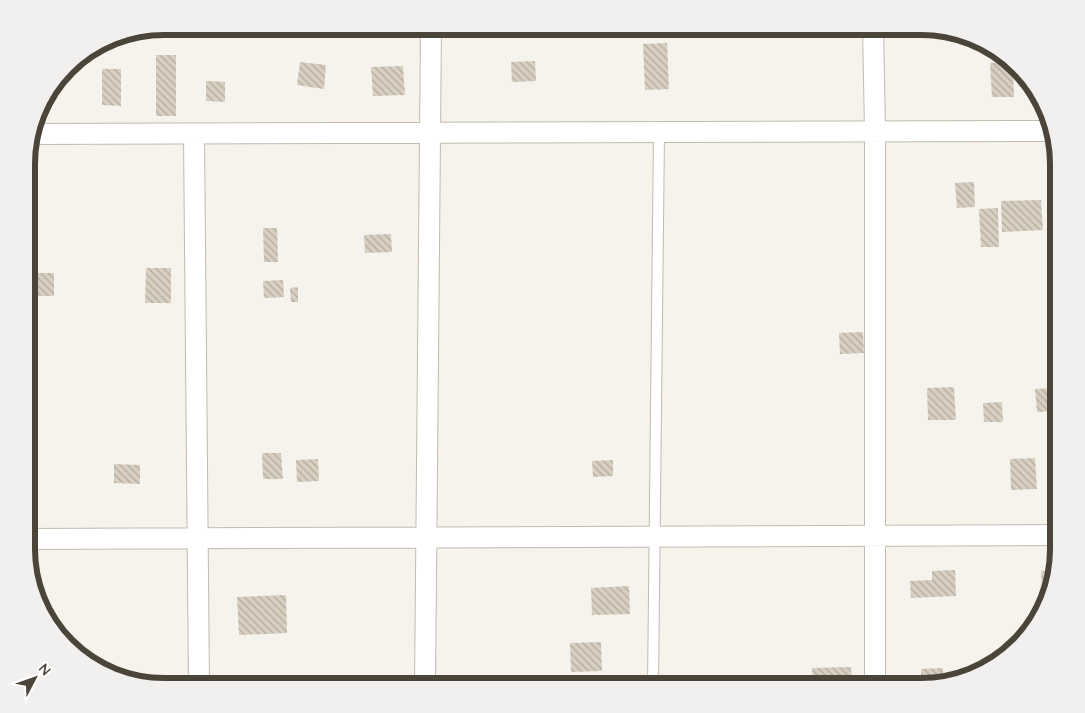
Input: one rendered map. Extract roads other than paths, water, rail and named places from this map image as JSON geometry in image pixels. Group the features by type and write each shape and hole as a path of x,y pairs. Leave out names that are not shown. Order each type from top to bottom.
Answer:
{"street":[{"path":"425,678 430,35"},
{"path":"873,35 876,678"},
{"path":"38,134 1046,131"},
{"path":"194,134 199,678"},
{"path":"35,539 1050,534"}],"lane":[{"path":"653,678 659,132"}]}
